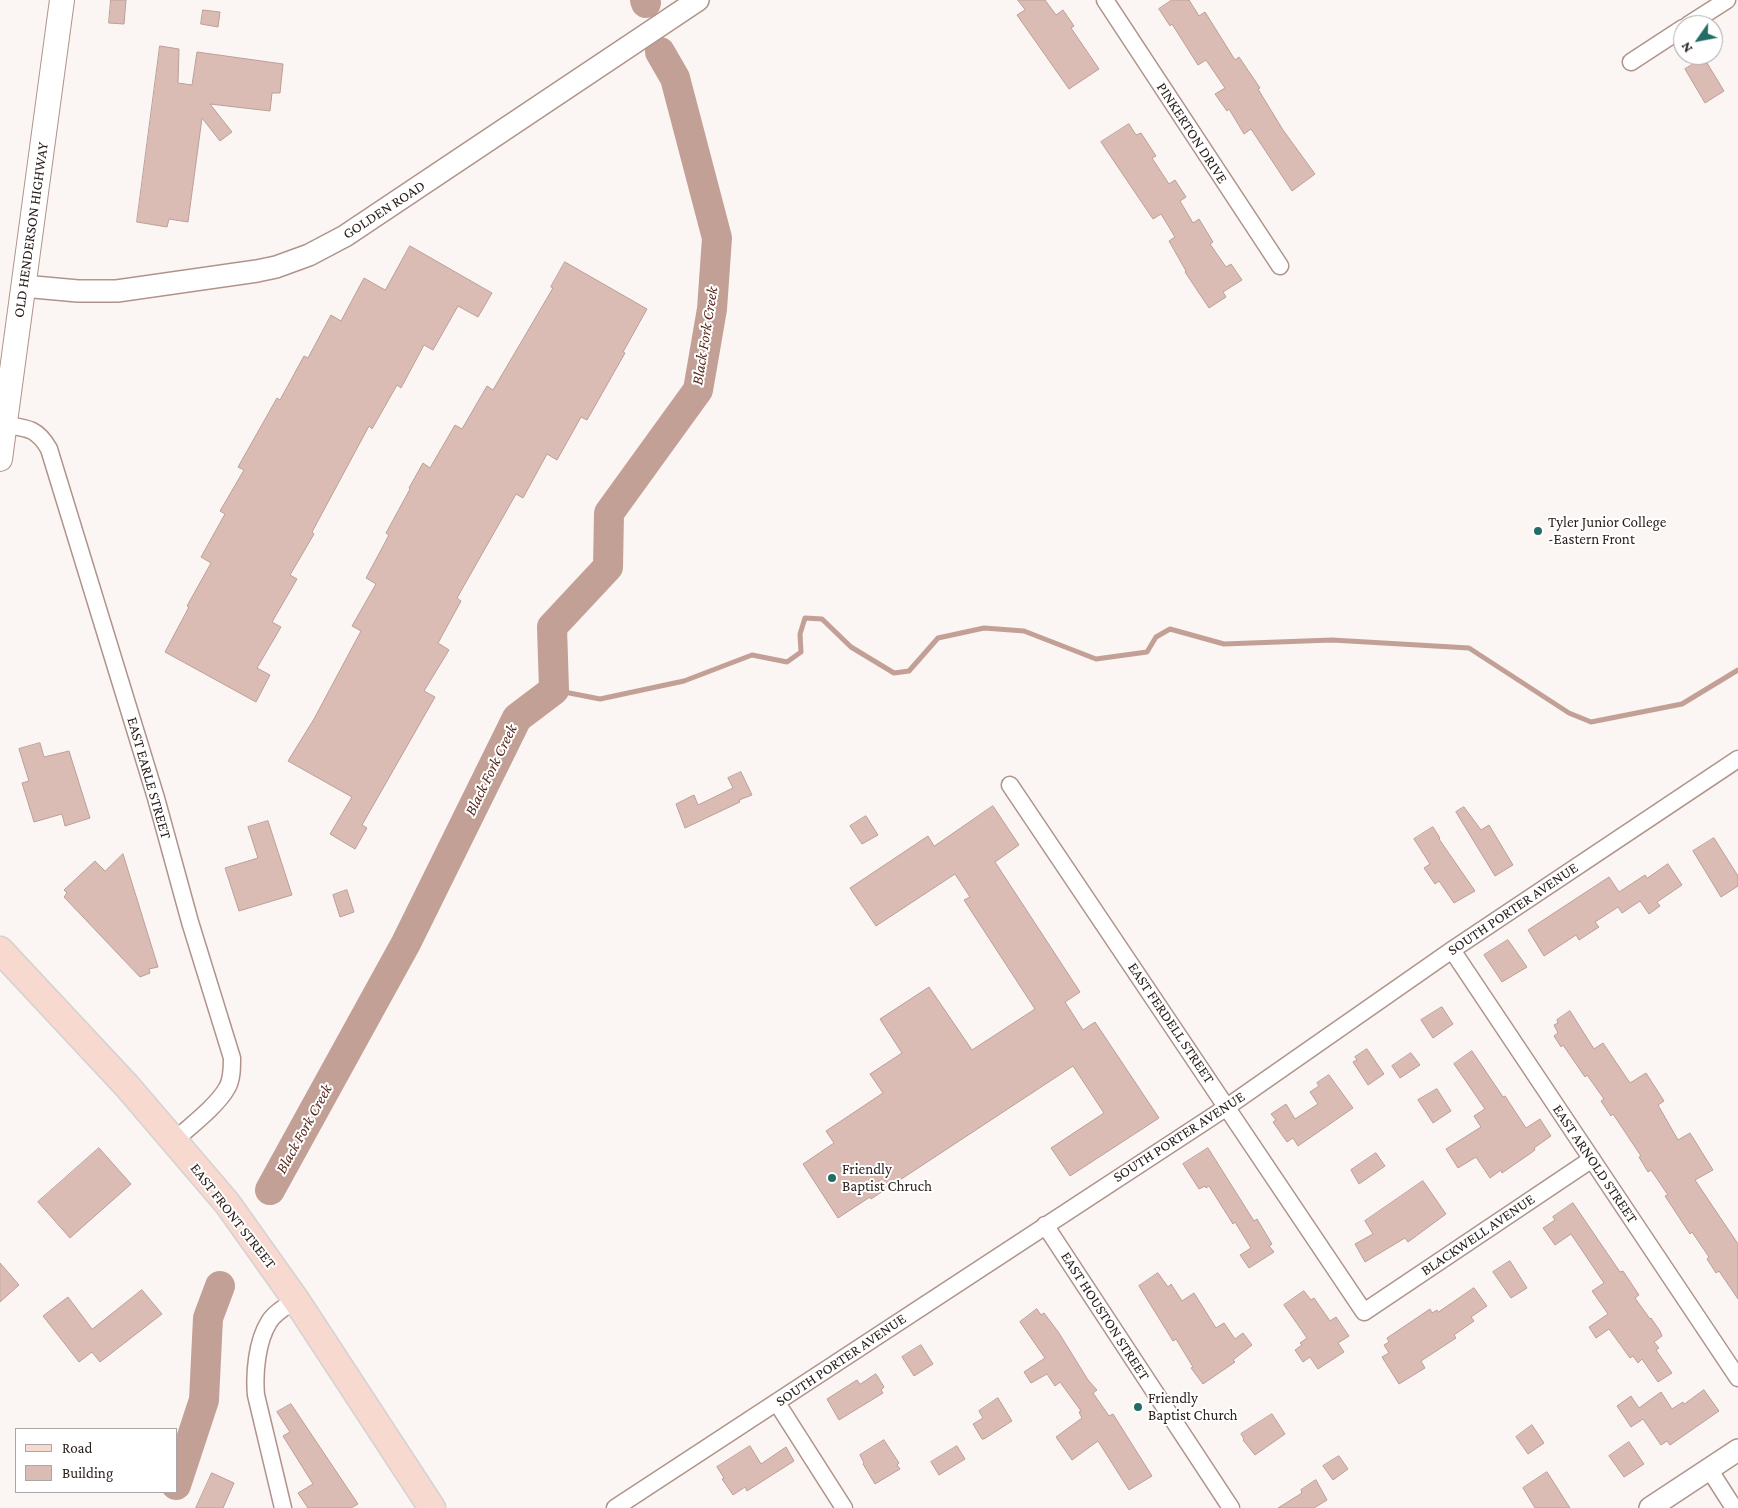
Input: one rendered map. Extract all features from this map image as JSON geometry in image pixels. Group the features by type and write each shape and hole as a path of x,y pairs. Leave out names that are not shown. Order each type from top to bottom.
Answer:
{"main road":[{"name":"OLD HENDERSON HIGHWAY","path":"0,459 62,0"},
{"name":"EAST FRONT STREET","path":"0,950 12,974 127,1086 227,1203 296,1300 432,1508"}],"street":[{"name":"GOLDEN ROAD","path":"23,286 78,291 132,289 257,271 276,267 309,255 365,223 698,0"},
{"name":"PINKERTON DRIVE","path":"1105,0 1280,266"},
{"path":"1703,15 1726,0"},
{"path":"1631,62 1673,35"},
{"name":"EAST EARLE STREET","path":"5,425 32,430 38,433 49,449 156,798 190,922 232,1058 228,1088 220,1098 174,1141"},
{"name":"SOUTH PORTER AVENUE","path":"615,1508 1226,1106 1452,950 1738,759"},
{"name":"EAST FERDELL STREET","path":"1010,785 1364,1312"},
{"name":"EAST ARNOLD STREET","path":"1452,950 1738,1378"},
{"name":"BLACKWELL AVENUE","path":"1364,1312 1592,1159"},
{"name":"EAST HOUSTON STREET","path":"1045,1225 1231,1508"},
{"path":"283,1508 254,1380 258,1354 269,1322 275,1315 296,1300"},
{"path":"776,1403 844,1508"},
{"path":"1650,1508 1738,1450"},
{"path":"1708,1469 1734,1508"}],"building":[{"path":"111,0 126,0 124,24 109,23"},
{"path":"1018,0 1045,0 1056,15 1063,10 1074,26 1071,28 1099,69 1069,89 1017,15 1025,10"},
{"path":"1172,0 1189,0 1199,16 1205,12 1235,60 1239,57 1260,88 1258,89 1283,130 1315,174 1292,191 1251,129 1244,134 1229,109 1227,111 1215,94 1225,88 1206,60 1198,65 1172,24 1170,26 1159,9"},
{"path":"203,10 220,12 218,27 201,24"},
{"path":"160,46 179,49 178,83 192,85 197,52 283,64 280,93 272,93 270,111 210,104 232,132 220,141 202,118 188,222 169,219 167,227 137,222"},
{"path":"1692,65 1708,65 1724,91 1705,103 1685,69"},
{"path":"1129,124 1136,135 1141,133 1156,156 1152,158 1169,184 1175,180 1186,197 1180,201 1193,223 1199,219 1213,242 1210,244 1226,267 1231,264 1242,280 1223,292 1226,297 1209,308 1185,272 1169,241 1175,237 1161,214 1153,219 1101,142"},
{"path":"410,246 492,293 478,317 458,306 433,350 424,345 401,388 397,385 372,429 369,426 312,532 314,534 290,575 297,579 272,622 281,627 257,668 270,675 256,702 165,652 189,607 187,606 211,563 201,557 225,514 220,511 244,470 238,467 277,398 280,400 304,356 308,358 331,315 341,321 364,278 385,290"},
{"path":"565,262 647,309 623,352 625,353 587,420 581,417 557,460 547,454 523,498 516,494 457,598 461,601 438,643 449,650 424,691 435,697 362,825 367,828 355,849 330,834 352,797 288,761 314,719 361,631 352,626 376,584 366,578 389,535 386,533 409,488 423,463 430,468 455,425 462,429 487,386 493,390 553,288 551,287"},
{"path":"40,743 44,757 69,751 90,818 65,826 62,814 34,822 22,783 29,781 19,749"},
{"path":"741,772 752,795 685,828 676,804 694,795 698,805 733,788 728,778"},
{"path":"993,806 1019,845 995,862 1080,992 1065,1002 1083,1030 1095,1022 1159,1118 1070,1176 1051,1148 1104,1113 1073,1066 871,1199 870,1197 838,1218 803,1164 834,1143 826,1131 883,1093 870,1074 902,1053 880,1019 929,987 972,1050 1035,1009 964,900 970,897 955,874 876,926 850,888 928,836 934,846"},
{"path":"1464,807 1481,830 1489,825 1513,865 1495,876 1456,812"},
{"path":"866,816 878,835 862,844 850,826"},
{"path":"268,821 292,895 239,911 225,868 258,858 248,827"},
{"path":"1433,827 1439,839 1475,891 1454,903 1439,881 1435,884 1424,868 1430,864 1414,839"},
{"path":"1714,838 1738,876 1738,886 1721,897 1693,851"},
{"path":"123,854 158,967 149,969 150,973 140,977 64,897 67,893 64,890 95,861 105,871"},
{"path":"1668,864 1682,885 1657,902 1660,906 1649,914 1640,901 1622,913 1618,907 1595,922 1599,927 1579,940 1576,935 1544,956 1528,930 1609,877 1619,892 1645,875 1647,878"},
{"path":"347,890 354,912 340,917 333,895"},
{"path":"1508,940 1527,967 1502,982 1484,955"},
{"path":"1442,1007 1453,1024 1433,1038 1421,1020"},
{"path":"1570,1011 1594,1049 1603,1043 1630,1083 1646,1073 1664,1101 1658,1105 1678,1140 1690,1133 1713,1170 1695,1180 1738,1244 1738,1299 1719,1271 1716,1273 1707,1259 1709,1257 1692,1232 1690,1234 1665,1196 1668,1195 1651,1170 1648,1172 1639,1157 1641,1156 1613,1114 1611,1116 1601,1101 1604,1099 1587,1075 1585,1077 1563,1045 1561,1047 1554,1036 1558,1033 1554,1025 1558,1023 1557,1020"},
{"path":"1367,1049 1384,1074 1368,1085 1353,1062 1357,1060 1355,1057"},
{"path":"1472,1051 1526,1128 1540,1119 1551,1136 1534,1148 1535,1150 1502,1173 1501,1170 1490,1178 1476,1157 1458,1168 1446,1149 1481,1127 1474,1116 1485,1109 1454,1064"},
{"path":"1411,1053 1420,1065 1400,1078 1392,1066"},
{"path":"1329,1075 1353,1108 1298,1146 1293,1138 1287,1142 1273,1122 1276,1120 1271,1114 1286,1104 1295,1119 1318,1104 1310,1092 1319,1086 1317,1083"},
{"path":"1437,1089 1451,1111 1433,1123 1418,1100"},
{"path":"99,1148 131,1184 70,1238 38,1202"},
{"path":"1208,1148 1254,1221 1257,1219 1272,1244 1269,1246 1274,1252 1249,1268 1240,1255 1251,1248 1235,1222 1233,1224 1209,1186 1199,1189 1183,1164"},
{"path":"1376,1153 1385,1166 1359,1184 1351,1170"},
{"path":"1423,1181 1446,1214 1408,1242 1405,1238 1365,1262 1355,1244 1373,1234 1365,1221"},
{"path":"1573,1203 1620,1272 1623,1271 1639,1295 1635,1298 1660,1331 1662,1336 1654,1342 1659,1348 1656,1350 1672,1373 1658,1382 1642,1359 1638,1363 1633,1356 1630,1358 1609,1329 1596,1338 1589,1327 1608,1314 1592,1291 1604,1283 1571,1234 1555,1245 1543,1228 1555,1220 1553,1217"},
{"path":"1510,1261 1527,1288 1511,1298 1493,1272"},
{"path":"0,1263 19,1285 0,1302"},
{"path":"1158,1273 1168,1287 1171,1284 1182,1301 1194,1293 1216,1328 1224,1323 1235,1339 1243,1333 1252,1345 1233,1360 1235,1362 1203,1384 1191,1368 1193,1367 1176,1339 1173,1341 1139,1286"},
{"path":"1474,1288 1487,1306 1471,1317 1474,1321 1454,1335 1456,1338 1421,1361 1425,1368 1399,1384 1382,1357 1389,1353 1384,1345 1389,1342 1387,1338 1430,1309 1432,1313 1437,1310 1438,1312"},
{"path":"142,1290 162,1314 100,1362 92,1352 79,1362 43,1316 68,1297 92,1329"},
{"path":"1304,1291 1311,1300 1314,1298 1330,1321 1336,1317 1349,1336 1338,1343 1344,1352 1318,1369 1310,1357 1303,1362 1295,1350 1307,1338 1284,1305"},
{"path":"1037,1309 1041,1315 1044,1313 1059,1333 1088,1380 1097,1390 1093,1393 1109,1416 1113,1414 1152,1476 1129,1490 1098,1441 1072,1460 1056,1437 1082,1418 1079,1412 1081,1411 1060,1382 1055,1386 1047,1374 1031,1383 1024,1372 1045,1358 1020,1322"},
{"path":"921,1345 933,1364 914,1376 902,1357"},
{"path":"876,1374 884,1387 881,1390 883,1393 839,1420 827,1399 857,1380 860,1384"},
{"path":"1704,1390 1719,1411 1670,1445 1667,1441 1661,1445 1643,1419 1631,1427 1617,1406 1631,1396 1639,1408 1661,1392 1672,1409 1683,1402 1684,1404"},
{"path":"998,1398 1012,1421 982,1439 973,1424 983,1418 979,1411"},
{"path":"291,1404 358,1504 351,1508 308,1508 298,1493 313,1484 283,1436 290,1432 277,1412"},
{"path":"1272,1414 1285,1434 1255,1455 1243,1440 1241,1434"},
{"path":"1532,1425 1544,1443 1528,1454 1516,1437"},
{"path":"884,1440 899,1463 897,1465 900,1469 875,1484 860,1455"},
{"path":"1629,1442 1644,1464 1624,1477 1609,1456"},
{"path":"750,1446 761,1464 786,1447 794,1461 747,1491 745,1487 733,1495 722,1479 724,1478 717,1467"},
{"path":"957,1446 965,1459 939,1475 931,1462"},
{"path":"1339,1456 1348,1469 1333,1480 1323,1466"},
{"path":"1547,1472 1570,1508 1535,1508 1523,1488"},
{"path":"212,1473 234,1483 223,1508 196,1508"},
{"path":"1316,1480 1327,1500 1314,1508 1278,1508 1302,1493 1301,1490"}],"waterway":[{"name":"Black Fork Creek","path":"270,1190 406,943 517,718 554,690 552,627 608,567 609,513 698,390 712,309 717,238 675,78 660,52"},
{"path":"554,690 600,699 684,681 752,655 787,662 801,652 800,634 805,618 822,619 851,647 894,673 909,671 938,638 984,628 1024,631 1096,659 1147,652 1156,637 1170,629 1224,644 1332,640 1469,648 1569,713 1591,722 1682,704 1738,670"},
{"name":"Black Fork Creek","path":"178,1479 204,1400 208,1318 220,1286"}],"place":[{"name":"Tyler Junior College -Eastern Front","path":"1538,531"},
{"name":"Friendly Baptist Chruch","path":"832,1178"},
{"name":"Friendly Baptist Church","path":"1138,1407"}]}
